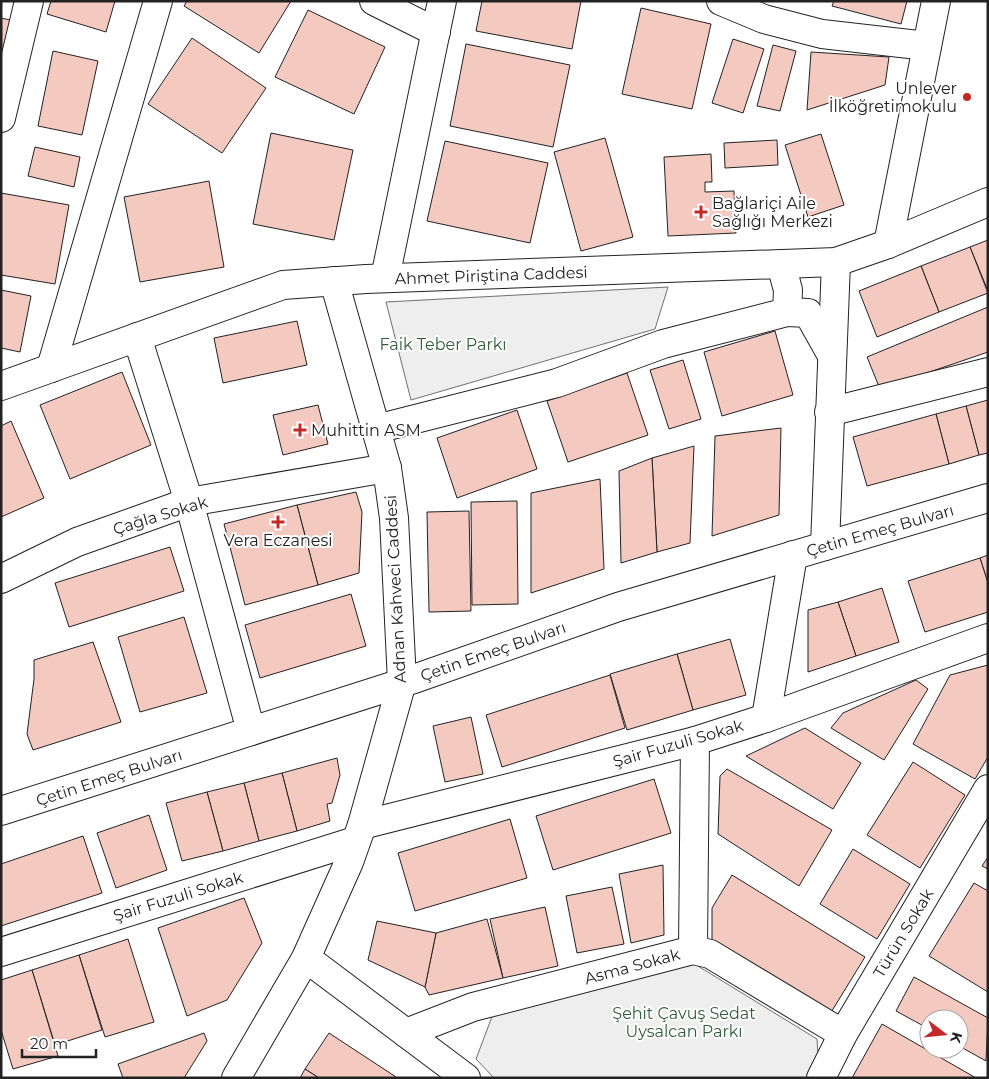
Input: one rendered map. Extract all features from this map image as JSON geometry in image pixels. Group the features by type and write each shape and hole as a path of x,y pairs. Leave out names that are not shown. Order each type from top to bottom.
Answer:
{"street":[{"path":"1,118 29,1"},
{"path":"51,368 158,1"},
{"path":"374,1 436,32"},
{"path":"385,278 442,1"},
{"path":"721,1 764,19 822,34 927,46"},
{"path":"888,244 936,1"},
{"name":"Ahmet Piriştina Caddesi","path":"1,386 283,285 385,278 836,262 888,244 988,202"},
{"path":"825,546 836,262"},
{"path":"781,264 788,290 787,312"},
{"name":"Adnan Kahveci Caddesi","path":"236,1078 306,958 349,862 402,682 394,518 387,468 334,282"},
{"path":"376,430 557,383 663,344 787,312 808,312 831,354"},
{"path":"137,337 189,502 251,731"},
{"path":"829,412 988,372"},
{"name":"Çağla Sokak","path":"1,579 77,542 189,502 387,468"},
{"name":"Çetin Emeç Bulvarı","path":"1,811 402,682 618,607 988,498"},
{"path":"766,718 793,555"},
{"name":"Şair Fuzuli Sokak","path":"1,952 359,833 695,741 766,718 988,638"},
{"path":"693,950 695,741"},
{"name":"Türün Sokak","path":"821,1078 843,1034 988,789"},
{"name":"Asma Sokak","path":"406,1033 472,1007 693,950 710,954 843,1034"},
{"path":"306,958 466,1078"}],"green space":[{"name":"Faik Teber Parkı","path":"668,287 655,329 411,400 386,302"},
{"name":"Şehit Çavuş Sedat Uysalcan Parkı","path":"693,963 817,1039 819,1073 815,1078 494,1078 476,1059 493,1014"}],"building":[{"path":"51,1 115,1 106,32 47,14"},
{"path":"187,1 291,1 259,53 184,6"},
{"path":"482,1 581,1 572,49 476,31"},
{"path":"834,1 907,1 901,24 832,6"},
{"path":"641,8 711,24 692,109 622,94"},
{"path":"308,10 385,47 354,114 275,77"},
{"path":"1,18 15,21 1,83"},
{"path":"192,38 266,88 222,153 148,104"},
{"path":"733,39 764,49 743,113 712,103"},
{"path":"466,44 570,65 553,147 450,126"},
{"path":"773,45 796,51 780,111 757,106"},
{"path":"53,51 98,61 82,135 38,126"},
{"path":"811,52 889,57 885,85 807,110"},
{"path":"271,133 353,150 334,240 253,224"},
{"path":"821,134 844,205 808,217 785,145"},
{"path":"605,138 633,237 581,251 554,152"},
{"path":"777,140 778,165 725,168 724,143"},
{"path":"445,141 548,163 530,243 427,221"},
{"path":"35,147 80,157 74,187 28,176"},
{"name":"Bağlariçi Aile Sağlığı Merkezi","path":"711,154 712,182 705,182 705,192 734,191 736,233 668,236 664,157"},
{"path":"209,181 224,267 140,282 124,197"},
{"path":"1,193 69,205 55,284 1,275"},
{"path":"988,240 988,291 970,247"},
{"path":"970,247 988,293 939,312 921,266"},
{"path":"921,266 939,312 877,337 859,291"},
{"path":"1,290 31,296 20,352 1,348"},
{"path":"988,307 988,352 880,389 867,357"},
{"path":"297,321 307,365 223,383 214,338"},
{"path":"775,331 793,395 722,416 704,352"},
{"path":"683,360 701,419 669,429 650,370"},
{"path":"122,372 151,445 70,479 40,405"},
{"path":"627,373 648,435 568,462 547,401"},
{"path":"988,400 988,453 979,455 966,406"},
{"name":"Muhittin ASM","path":"318,405 328,444 283,455 273,415"},
{"path":"966,406 979,455 949,464 936,414"},
{"path":"517,410 537,469 457,498 437,438"},
{"path":"936,414 949,464 867,486 853,437"},
{"path":"11,421 44,498 1,517 1,426"},
{"path":"781,428 779,515 712,536 715,436"},
{"path":"694,446 690,543 657,552 652,458"},
{"path":"652,458 657,552 621,563 619,471"},
{"path":"600,479 604,569 531,593 531,493"},
{"path":"356,492 362,512 359,573 318,585 297,505"},
{"path":"517,501 518,604 472,605 471,502"},
{"path":"297,505 318,585 245,605 224,524"},
{"path":"469,511 471,611 429,612 427,512"},
{"path":"170,547 184,591 69,627 55,583"},
{"path":"988,555 988,583 980,558"},
{"path":"980,558 988,583 988,612 925,632 908,581"},
{"path":"882,588 899,642 856,656 838,602"},
{"path":"351,594 366,646 260,678 245,625"},
{"path":"838,602 856,656 808,672 808,610"},
{"path":"184,617 207,693 140,712 118,637"},
{"path":"730,639 746,695 693,710 677,654"},
{"path":"93,642 121,722 33,750 27,734 34,679 34,660"},
{"path":"677,654 693,710 627,730 610,674"},
{"path":"988,665 988,757 975,779 913,744 950,675"},
{"path":"610,675 625,728 502,767 486,715"},
{"path":"916,680 928,689 884,760 831,728 843,713"},
{"path":"471,717 483,774 445,782 433,726"},
{"path":"805,728 861,763 833,809 746,756"},
{"path":"337,758 340,775 332,803 327,804 330,821 297,831 282,773"},
{"path":"913,762 965,795 920,868 867,835"},
{"path":"727,769 832,830 799,886 718,834 720,776"},
{"path":"282,773 297,831 259,841 244,783"},
{"path":"654,779 671,833 553,870 536,816"},
{"path":"244,783 259,841 223,851 207,792"},
{"path":"207,792 223,851 182,861 166,803"},
{"path":"149,815 167,870 116,888 97,833"},
{"path":"510,819 527,878 415,911 398,853"},
{"path":"83,836 102,893 1,926 1,864"},
{"path":"853,849 910,884 877,939 820,904"},
{"path":"988,857 988,869 982,866"},
{"path":"663,865 664,935 631,943 619,874"},
{"path":"732,875 865,957 830,1014 712,941 712,908"},
{"path":"974,883 988,891 988,992 929,956"},
{"path":"612,887 624,944 577,953 566,896"},
{"path":"244,898 262,943 227,1000 187,1016 158,928"},
{"path":"545,907 558,966 503,978 490,919"},
{"path":"487,919 503,978 429,995 425,987 436,933"},
{"path":"377,921 436,933 425,987 368,960"},
{"path":"128,939 154,1022 105,1037 79,955"},
{"path":"79,955 102,1030 55,1045 32,970"},
{"path":"32,970 58,1056 13,1069 1,1030 1,980"},
{"path":"914,977 988,1018 986,1061 969,1052 969,1009 919,1009 919,1024 896,1011"},
{"path":"882,1024 919,1045 919,1059 943,1059 976,1078 852,1078"},
{"path":"204,1033 207,1041 184,1078 123,1078 118,1064"},
{"path":"329,1033 396,1078 319,1078 305,1069"},
{"path":"305,1069 319,1078 300,1078"}],"place":[{"name":"Unlever İlköğretimokulu","path":"967,97"},
{"name":"Bağlariçi Aile Sağlığı Merkezi","path":"701,212"},
{"name":"Muhittin ASM","path":"300,430"},
{"name":"Vera Eczanesi","path":"278,522"}]}
